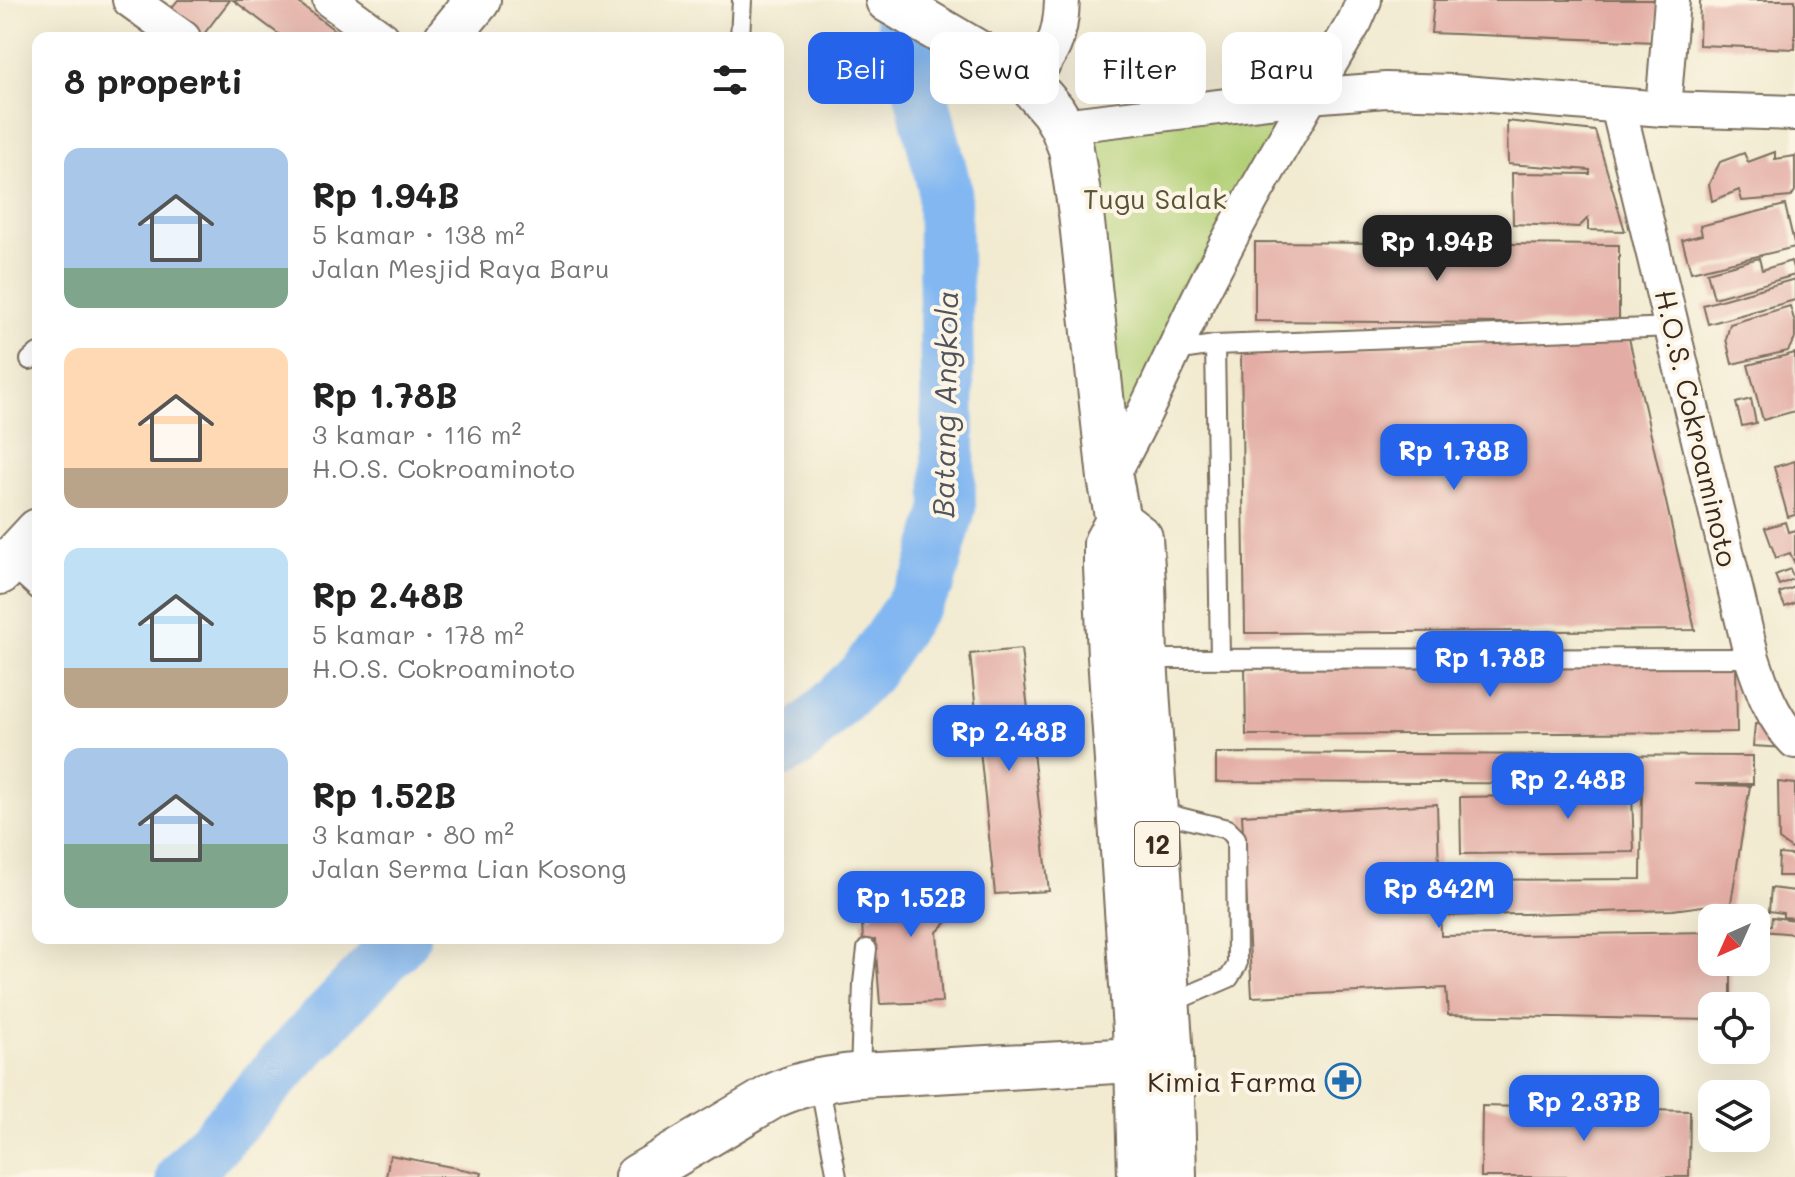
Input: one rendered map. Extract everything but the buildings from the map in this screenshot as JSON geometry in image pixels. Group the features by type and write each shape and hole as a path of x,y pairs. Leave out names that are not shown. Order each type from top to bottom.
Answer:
{"main road":[{"path":"452,32 478,0"},
{"name":"12","path":"888,0 942,32"},
{"name":"12","path":"1046,104 1062,126 1071,149 1110,478 1118,521 1106,543 1110,656 1154,1059"},
{"name":"12","path":"1118,521 1140,538 1168,1004 1154,1059 1143,1175"},
{"path":"15,575 32,542"},
{"path":"637,1177 773,1096 795,1087 839,1078 1154,1059"}],"street":[{"path":"130,0 175,32"},
{"path":"330,0 374,32"},
{"path":"1059,32 1062,0"},
{"path":"1342,42 1364,0"},
{"path":"1663,109 1672,0"},
{"path":"1342,93 1386,90 1452,92 1663,109 1795,113"},
{"path":"1062,126 1243,104"},
{"path":"1110,478 1133,439 1203,290 1305,104"},
{"name":"H.O.S. Cokroaminoto","path":"1618,106 1752,658 1763,694 1795,741"}],"lane":[{"path":"740,32 742,0"},
{"path":"1174,351 1215,345 1673,327"},
{"path":"1215,345 1220,658"},
{"path":"1145,659 1752,658"},
{"path":"1155,811 1227,829 1236,838 1237,965 1229,978 1168,1004"},
{"path":"837,1177 839,1078 863,983 867,949"}],"green space":[{"name":"Tugu Salak","path":"1268,104 1290,104 1110,455 1067,129"}],"waterway":[{"name":"Batang Angkola","path":"784,749 795,743 867,672 929,580 949,508 944,186 898,0"},
{"name":"Batang Angkola","path":"183,1177 397,944"}],"place":[{"name":"Kimia Farma","path":"1343,1081"}]}
